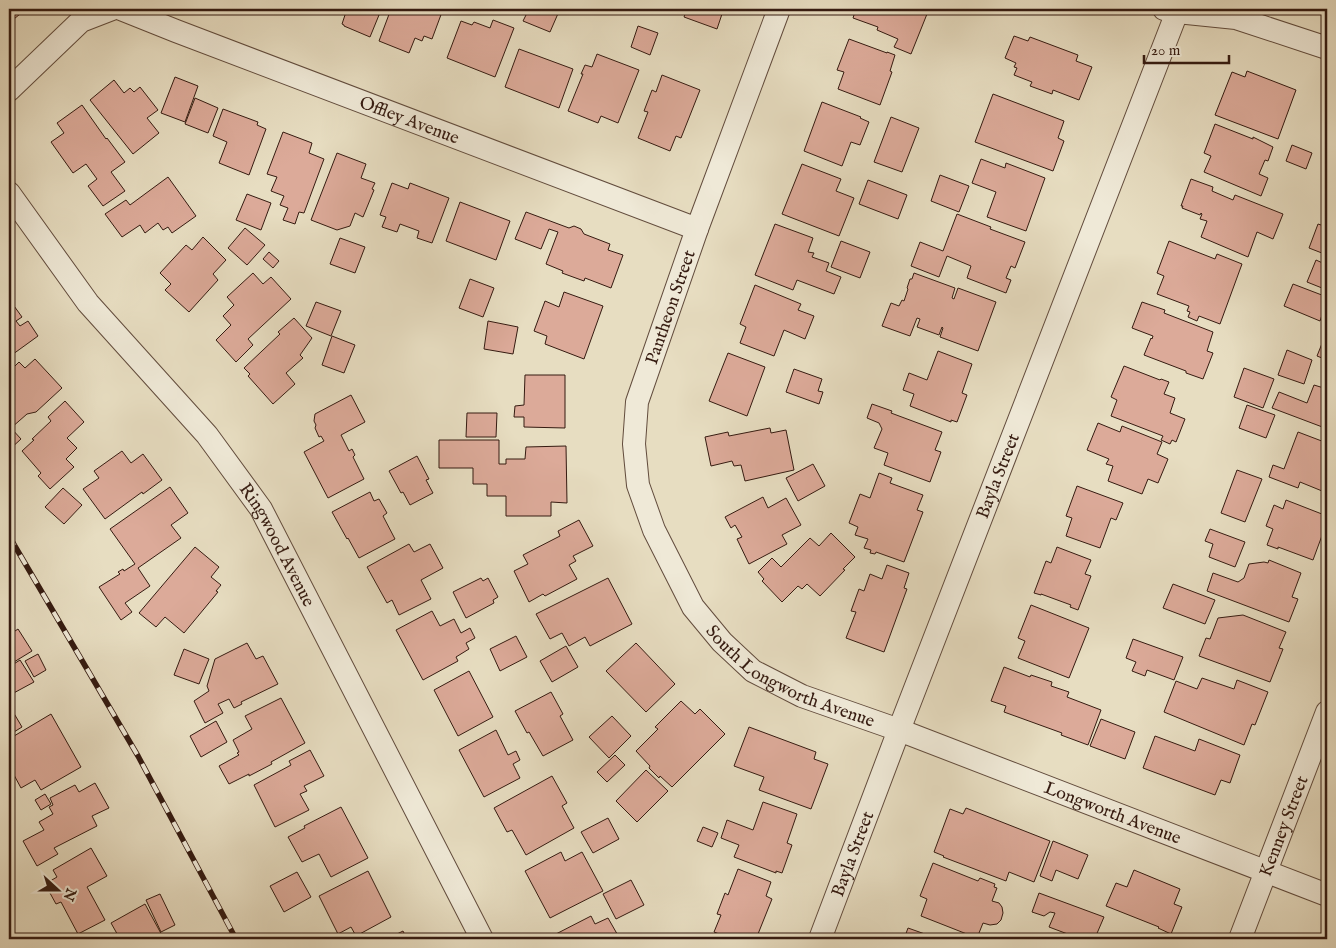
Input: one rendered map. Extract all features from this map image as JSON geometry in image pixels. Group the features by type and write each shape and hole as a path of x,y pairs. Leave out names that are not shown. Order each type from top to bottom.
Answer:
{"street":[{"path":"9,90 81,21 112,9"},
{"name":"Offley Avenue","path":"121,9 697,229"},
{"name":"Pantheon Street","path":"693,607 654,530 638,485 634,444 637,402 697,229 779,9"},
{"path":"1170,10 1236,18 1327,48"},
{"name":"Bayla Street","path":"820,939 1170,10"},
{"name":"Ringwood Avenue","path":"9,193 88,303 208,435 261,509 482,939"},
{"name":"South Longworth Avenue","path":"693,607 722,642 753,671 802,696 899,730"},
{"name":"Kenney Street","path":"1240,939 1327,712"},
{"name":"Longworth Avenue","path":"899,730 1327,895"}],"building":[{"path":"9,9 24,9 25,10 9,23"},
{"path":"296,9 312,9 310,14"},
{"path":"347,9 373,9 372,12 379,15 370,37 342,24"},
{"path":"391,9 434,9 442,12 432,39 424,36 422,41 415,38 409,53 379,41"},
{"path":"516,9 560,9 550,32 523,21 527,13"},
{"path":"687,9 731,9 730,13 723,11 717,29 684,17"},
{"path":"856,9 929,9 911,54 894,47 898,39 877,30 878,27 853,18"},
{"path":"493,20 514,28 495,77 447,58 461,21 472,25 474,22 490,28"},
{"path":"638,26 658,33 650,55 631,47"},
{"path":"1014,36 1028,41 1030,37 1078,55 1076,61 1092,67 1079,100 1053,90 1052,94 1030,86 1032,82 1014,75 1017,68 1014,67 1016,63 1005,58"},
{"path":"849,39 895,55 890,71 892,72 880,105 838,89 844,72 837,70"},
{"path":"519,49 573,69 559,108 505,87"},
{"path":"597,54 639,70 618,123 601,116 598,123 568,111 585,65 592,67"},
{"path":"1247,71 1296,90 1278,139 1215,115 1232,72 1245,77"},
{"path":"662,75 700,90 681,138 676,136 670,151 638,138 648,112 644,111 652,90 656,92"},
{"path":"175,77 198,86 185,122 161,113"},
{"path":"114,80 124,93 130,88 134,92 140,87 158,110 147,118 159,133 133,154 90,100"},
{"path":"993,94 1064,121 1058,138 1064,141 1053,171 975,142"},
{"path":"195,98 218,108 208,133 185,124"},
{"path":"822,102 869,122 860,145 851,142 842,166 804,151"},
{"path":"82,105 125,162 111,172 125,191 103,206 88,186 97,179 86,164 73,173 51,142 64,133 57,123"},
{"path":"223,109 258,122 257,125 266,129 249,175 219,163 227,142 213,136"},
{"path":"891,117 919,128 902,172 874,162"},
{"path":"1215,124 1253,139 1253,137 1273,147 1268,161 1265,160 1259,174 1268,178 1261,196 1204,172 1211,156 1204,153"},
{"path":"283,132 312,143 309,153 324,159 304,213 299,212 295,224 283,220 288,208 280,205 284,196 271,191 277,177 267,174"},
{"path":"1292,145 1312,153 1306,169 1286,161"},
{"path":"337,153 366,164 361,178 375,183 363,217 355,213 350,226 337,230 311,220"},
{"path":"981,159 1005,168 1006,163 1045,178 1026,231 987,217 996,192 972,183"},
{"path":"802,164 841,179 836,191 854,198 839,236 782,214"},
{"path":"940,175 969,186 959,212 931,201"},
{"path":"168,177 196,216 172,233 168,227 163,230 158,223 145,233 140,225 122,237 105,214 126,200 130,205"},
{"path":"1191,179 1213,187 1212,191 1233,200 1235,195 1283,214 1273,239 1257,232 1248,257 1201,237 1207,221 1200,219 1201,213 1200,215 1181,206"},
{"path":"868,180 907,195 898,219 859,204"},
{"path":"392,183 408,189 410,183 449,198 432,243 417,238 419,231 400,224 397,232 382,227 386,217 380,215"},
{"path":"247,194 271,203 261,230 236,220"},
{"path":"460,202 510,221 496,260 446,241"},
{"path":"526,212 569,228 574,226 581,229 584,234 610,244 608,250 623,255 611,288 585,278 584,281 562,273 563,271 546,264 558,232 549,229 541,249 515,239"},
{"path":"957,214 1025,242 1015,268 1011,266 1006,278 1011,280 1006,293 967,278 971,266 947,256 939,277 911,266 920,242 943,251"},
{"path":"775,224 813,238 808,252 814,253 812,257 829,263 826,271 841,277 834,294 797,280 793,290 755,275"},
{"path":"1318,224 1327,227 1327,255 1309,248"},
{"path":"245,228 265,245 247,265 228,248"},
{"path":"203,237 226,260 213,274 218,280 189,312 165,290 171,284 160,273 186,245 192,250"},
{"path":"340,238 365,247 355,273 330,264"},
{"path":"841,241 870,252 860,278 831,267"},
{"path":"1169,241 1215,259 1217,254 1242,264 1220,324 1199,316 1197,321 1188,317 1190,312 1187,311 1189,306 1157,294 1164,276 1157,273"},
{"path":"269,252 279,261 273,268 263,259"},
{"path":"1316,260 1327,265 1327,290 1307,282"},
{"path":"253,273 263,284 271,277 291,299 248,339 253,345 236,362 216,340 231,325 223,316 234,305 227,297"},
{"path":"914,273 955,288 952,298 954,299 958,288 996,302 978,351 940,337 942,327 939,335 917,327 920,319 917,318 910,336 882,326 891,303 899,306 902,300 904,301 910,279 912,279"},
{"path":"470,279 494,288 483,317 459,308"},
{"path":"1293,284 1327,297 1320,321 1284,306"},
{"path":"755,285 801,304 798,310 814,316 805,339 784,330 774,356 740,343 746,327 740,324"},
{"path":"564,292 603,306 584,359 545,344 547,336 534,331 545,301 559,307"},
{"path":"9,299 22,317 16,321 20,326 28,321 38,336 9,357"},
{"path":"316,302 341,311 331,336 306,326"},
{"path":"1142,302 1165,310 1164,313 1213,332 1207,351 1213,353 1203,379 1144,355 1153,336 1132,328"},
{"path":"294,318 312,338 300,355 303,358 286,373 295,384 273,404 248,376 250,374 244,368"},
{"path":"488,321 518,327 513,354 484,349"},
{"path":"1327,331 1327,360 1317,356"},
{"path":"332,336 355,345 344,373 322,365"},
{"path":"1287,350 1312,360 1304,384 1278,375"},
{"path":"938,351 972,364 962,393 967,395 957,422 951,420 951,422 910,406 914,394 903,390 909,373 927,380"},
{"path":"728,353 765,367 747,416 709,401"},
{"path":"35,359 62,388 36,412 27,414 11,428 21,439 9,450 9,372 19,362 25,368"},
{"path":"1124,366 1169,382 1164,394 1175,398 1170,413 1185,419 1176,442 1172,440 1170,444 1161,440 1163,436 1111,416 1117,400 1111,397"},
{"path":"1244,368 1274,379 1263,408 1234,397"},
{"path":"794,369 822,379 818,391 823,392 819,404 786,392"},
{"path":"525,375 565,375 565,428 524,427 524,417 514,417 515,406 524,405"},
{"path":"1314,385 1327,389 1327,427 1325,428 1272,408 1279,392 1307,403"},
{"path":"351,395 365,422 341,435 349,451 352,449 355,455 353,457 364,479 328,498 304,452 324,441 321,436 319,437 315,428 315,414"},
{"path":"65,401 84,422 67,438 77,448 66,459 74,467 50,489 38,476 41,473 22,451 51,421 48,417"},
{"path":"872,404 942,432 935,450 941,452 930,482 884,465 888,453 874,448 882,429 879,423 867,418"},
{"path":"1247,405 1275,415 1266,438 1239,428"},
{"path":"467,413 497,413 496,437 466,437"},
{"path":"1098,423 1120,432 1122,426 1162,442 1157,454 1168,459 1158,483 1148,479 1142,494 1108,481 1113,466 1106,464 1109,459 1087,450"},
{"path":"770,428 771,433 786,430 794,470 745,481 741,465 734,466 732,461 711,466 705,437 728,432 729,436"},
{"path":"1298,432 1327,443 1327,493 1300,482 1298,488 1269,477 1273,465 1284,469"},
{"path":"439,440 499,440 499,464 506,464 506,459 525,459 526,447 566,446 567,503 551,502 551,516 506,516 506,496 487,496 487,484 473,484 473,468 439,468"},
{"path":"122,451 131,463 143,454 162,480 105,519 83,489 99,478 94,471"},
{"path":"417,456 429,479 426,480 433,493 410,505 389,471"},
{"path":"813,464 825,486 798,501 786,478"},
{"path":"1237,470 1262,479 1245,522 1221,513"},
{"path":"879,473 892,478 890,483 923,495 917,510 923,512 904,562 876,552 875,554 870,553 871,550 864,548 868,539 855,535 858,527 849,523 860,494 870,498"},
{"path":"1077,486 1123,503 1116,520 1111,518 1100,548 1066,536 1072,518 1066,516"},
{"path":"170,487 188,513 171,525 181,538 138,568 150,586 125,603 132,612 121,620 99,587 120,574 118,572 123,569 124,571 135,564 110,529"},
{"path":"63,488 82,505 64,524 45,507"},
{"path":"370,492 374,501 379,499 387,513 383,516 395,539 359,558 332,512"},
{"path":"763,497 768,508 786,498 801,525 782,535 787,544 749,564 737,539 742,537 735,525 731,528 725,517"},
{"path":"1286,500 1327,516 1327,522 1313,560 1278,547 1278,549 1267,545 1273,529 1266,526 1274,505 1283,509"},
{"path":"579,520 593,546 573,556 576,561 569,565 577,579 545,596 543,594 529,602 514,571 528,564 523,555 560,536 558,531"},
{"path":"1210,529 1245,542 1235,567 1209,557 1213,544 1205,541"},
{"path":"831,533 855,557 820,596 807,584 802,589 798,586 782,602 762,581 764,579 758,572 772,558 781,567 810,538 819,546"},
{"path":"409,544 414,552 430,544 443,568 421,580 431,599 399,615 392,600 387,603 367,567"},
{"path":"195,547 219,567 211,577 221,585 216,591 218,592 184,633 165,617 156,627 139,613"},
{"path":"1057,547 1091,560 1085,574 1091,576 1078,610 1070,607 1071,605 1034,593 1046,561 1051,563"},
{"path":"1269,560 1301,573 1292,597 1298,599 1289,622 1207,591 1213,573 1238,582 1244,578 1249,564 1268,563"},
{"path":"887,565 909,573 904,588 907,589 884,652 846,638 856,612 851,611 859,589 864,591 870,574 882,579"},
{"path":"481,578 483,581 488,578 498,597 493,600 494,603 466,618 453,592"},
{"path":"608,578 632,624 590,646 585,637 569,646 562,633 550,639 536,614"},
{"path":"1173,584 1215,600 1205,624 1163,608"},
{"path":"1031,605 1089,628 1069,678 1018,658 1025,641 1018,638"},
{"path":"432,611 440,626 454,619 461,633 470,628 475,638 466,643 469,649 456,657 458,661 423,680 396,630"},
{"path":"1243,615 1286,632 1279,648 1283,649 1270,682 1199,656 1206,638 1210,639 1218,618"},
{"path":"18,629 32,651 9,665 9,635"},
{"path":"516,636 527,657 500,671 490,649"},
{"path":"1133,639 1183,657 1174,680 1147,670 1145,676 1132,671 1136,662 1126,658"},
{"path":"247,643 256,659 263,656 278,684 241,702 242,704 234,708 229,699 218,704 223,713 205,723 194,701 209,691 207,686 215,659"},
{"path":"636,643 675,684 646,712 606,671"},
{"path":"566,646 578,667 552,682 540,661"},
{"path":"184,649 209,659 199,684 174,675"},
{"path":"38,654 46,670 34,677 25,661"},
{"path":"20,660 34,682 10,695 9,667"},
{"path":"1004,667 1030,677 1031,675 1052,682 1051,686 1069,692 1067,697 1101,710 1088,745 1061,735 1062,733 1004,712 1006,706 991,701"},
{"path":"469,671 493,717 458,736 434,690"},
{"path":"1202,678 1234,689 1237,680 1268,692 1255,725 1252,724 1244,745 1164,712 1176,681 1197,689"},
{"path":"551,692 563,714 560,716 573,740 543,756 515,711"},
{"path":"281,698 305,743 271,762 272,764 229,784 219,766 239,755 233,740 252,729 245,716"},
{"path":"681,701 695,714 700,709 725,734 672,787 649,768 650,766 636,751 658,729 655,727"},
{"path":"9,705 22,727 9,735"},
{"path":"51,714 81,767 41,790 35,780 21,788 14,775 9,778 9,739"},
{"path":"612,716 631,736 609,758 589,737"},
{"path":"1101,719 1135,732 1125,759 1090,746"},
{"path":"216,721 227,742 201,757 190,736"},
{"path":"749,727 816,752 814,759 828,764 811,809 759,790 764,777 734,766"},
{"path":"496,730 508,755 516,751 520,760 513,764 520,778 484,797 459,750"},
{"path":"1155,736 1195,751 1199,739 1240,755 1230,783 1221,780 1215,795 1143,768"},
{"path":"310,750 324,776 304,786 307,791 300,794 309,810 275,827 254,785 291,765 289,761"},
{"path":"615,755 625,765 607,782 597,772"},
{"path":"646,770 668,791 637,822 616,801"},
{"path":"552,776 567,803 562,806 574,828 526,855 512,830 507,832 494,808"},
{"path":"95,783 109,808 92,816 97,826 54,848 58,854 37,866 23,841 44,830 39,822 53,814 49,807 53,805 50,798 75,785 79,792"},
{"path":"45,794 51,804 41,810 35,800"},
{"path":"763,802 797,814 787,843 792,845 782,873 776,871 776,873 734,857 739,845 721,838 727,820 753,830"},
{"path":"341,807 368,858 331,877 319,854 302,862 288,837 305,828 304,826"},
{"path":"966,808 1050,841 1034,882 1009,872 1006,881 934,852 950,809 963,814"},
{"path":"608,818 619,839 593,853 581,832"},
{"path":"703,827 718,833 712,847 697,841"},
{"path":"1053,841 1088,855 1078,879 1056,870 1052,881 1040,876"},
{"path":"91,848 107,876 87,887 105,920 78,934 61,902 56,904 45,884 57,877 53,870"},
{"path":"561,852 565,861 582,852 603,891 550,918 525,871"},
{"path":"933,863 978,881 980,878 995,884 994,887 997,888 992,901 999,903 1002,907 1001,920 997,924 983,923 977,938 921,916 927,899 920,896"},
{"path":"738,869 771,882 766,896 772,899 756,939 732,939 714,932 721,915 717,914 725,893 728,895"},
{"path":"1134,870 1180,889 1174,904 1182,907 1171,934 1159,927 1106,906 1116,883 1127,887"},
{"path":"368,871 391,917 356,936 351,927 338,934 319,896"},
{"path":"297,872 311,897 284,912 270,886"},
{"path":"631,880 644,905 616,919 603,894"},
{"path":"1039,893 1104,917 1095,938 1098,939 1081,939 1049,927 1055,913 1050,912 1044,916 1032,912"},
{"path":"160,894 175,925 161,932 146,900"},
{"path":"145,904 164,939 120,939 111,923"},
{"path":"591,916 595,924 608,918 620,939 556,939 554,935"},
{"path":"908,928 939,939 904,939"},
{"path":"403,931 407,939 387,939"},
{"path":"324,934 327,939 315,939"}],"railway":[{"path":"9,536 138,756 236,939"}]}
